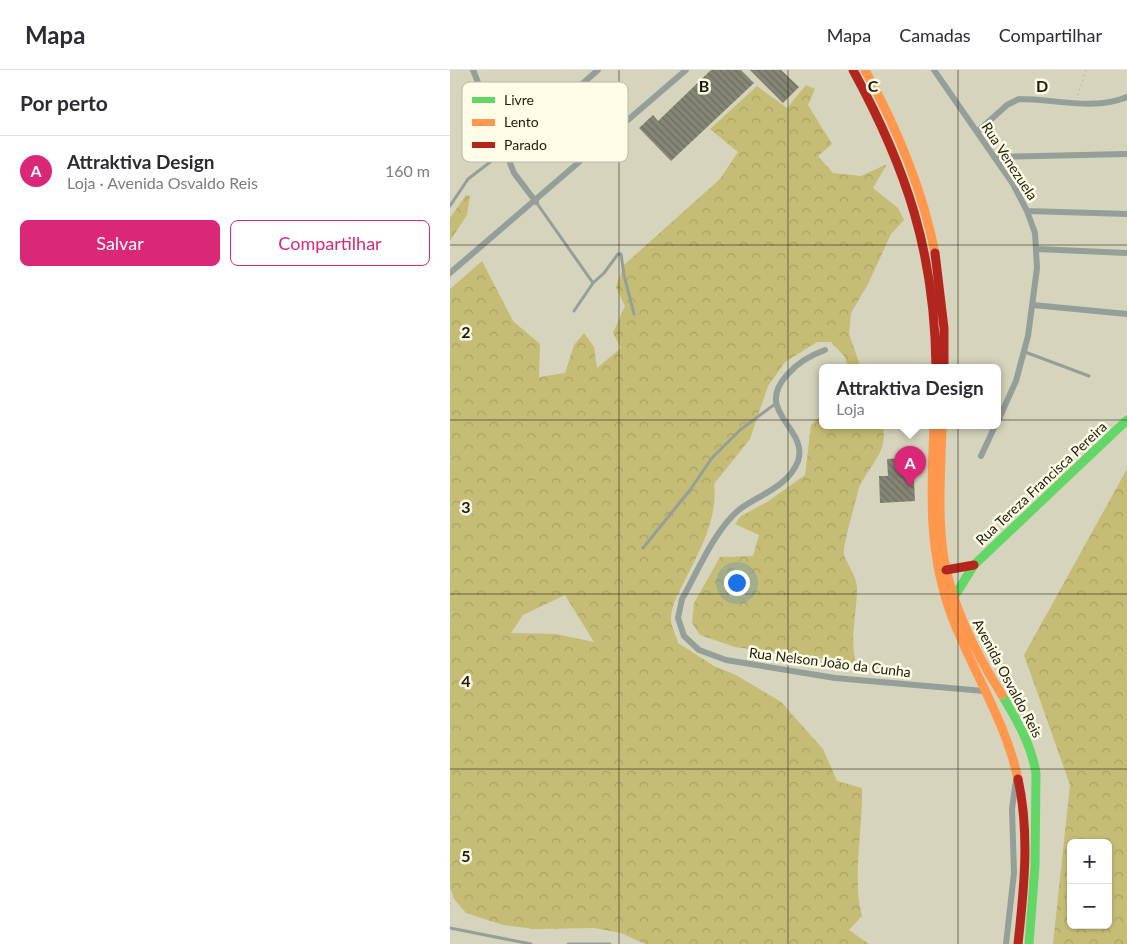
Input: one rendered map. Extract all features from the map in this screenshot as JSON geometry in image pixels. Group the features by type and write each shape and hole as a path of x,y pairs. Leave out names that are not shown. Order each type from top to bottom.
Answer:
{"main road":[{"path":"853,70 887,132 918,218 933,289 936,364"},
{"path":"866,70 900,136 928,215 943,296 944,364"},
{"name":"Rua Tereza Francisca Pereira","path":"954,597 974,565 1127,420"},
{"name":"Avenida Osvaldo Reis","path":"934,429 931,520 937,572 951,619 1008,744 1021,797 1024,844 1023,902 1018,944"},
{"name":"Avenida Osvaldo Reis","path":"942,429 940,529 946,570 954,597 984,664 1021,728 1034,760 1036,853 1029,944"},
{"name":"Rua Tereza Francisca Pereira","path":"946,570 974,565"},
{"path":"1032,915 1035,944"}],"street":[{"path":"584,82 598,70"},
{"path":"628,121 686,70"},
{"name":"Rua Venezuela","path":"934,70 1013,184 1027,211 1037,249 1033,306 1024,352 1016,381 1001,414"},
{"path":"977,132 1007,105 1019,99 1098,104 1115,102 1127,97"},
{"path":"994,157 1126,154"},
{"path":"510,162 514,173 536,202"},
{"path":"450,273 581,162"},
{"path":"1027,211 1127,214"},
{"path":"1037,249 1127,253"},
{"path":"1033,306 1127,314"},
{"path":"775,404 777,387 791,370 814,353 825,350"},
{"name":"Rua Nelson João da Cunha","path":"775,404 798,445 798,461 784,480 734,514 720,532 678,609 679,626 684,636 699,650 742,664 835,678 984,691"},
{"path":"981,456 994,429"},
{"path":"1006,944 1014,873 1012,809 1017,779"}],"lane":[{"path":"450,206 468,179 490,162"},
{"path":"536,202 593,283"},
{"path":"574,312 593,283 604,273 616,254 621,254 624,275 634,314"},
{"path":"1024,352 1089,376"},
{"path":"643,548 690,490 712,458 740,430 775,404"},
{"path":"450,928 531,944"},
{"path":"568,944 610,944"}],"path":[{"path":"1076,103 1086,70"},
{"path":"450,902 450,908"}],"green space":[{"path":"806,85 815,89 808,105 832,144 818,156 833,173 861,176 887,164 873,188 898,208 904,220 891,234 868,284 851,313 849,334 860,364 847,364 845,357 831,342 817,342 785,362 768,386 750,439 714,484 715,497 711,521 703,544 675,601 671,620 678,643 714,666 736,675 781,702 823,749 837,781 862,788 858,887 862,916 849,930 869,944 645,944 621,933 594,928 535,929 503,925 466,913 454,899 450,888 450,289 482,261 513,321 540,344 539,377 565,373 574,345 584,333 594,347 597,368 621,348 613,333 625,306 616,287 624,265 720,179 738,152 710,129 757,86 787,108","holes":["565,595 594,642 556,634 511,633 523,615"]},
{"path":"466,195 470,196 467,215 450,241 450,218"},
{"path":"819,417 819,429 883,429 884,435 880,452 858,491 844,551 857,587 853,633 855,659 852,663 735,647 700,635 692,623 694,603 720,557 753,556 759,535 735,524 741,516 767,502 805,475 811,425"},
{"path":"1127,469 1127,944 1053,944 1070,785 1024,655"}],"building":[{"path":"711,70 741,70 754,83 671,161 639,128 653,115 658,121"},
{"path":"750,70 781,70 799,87 783,103"},
{"path":"903,458 903,462 913,461 915,501 880,503 879,476 888,476 887,459"}],"traffic: fast":[{"path":"954,597 974,565 1127,420"},
{"path":"1002,695 1027,742 1036,773 1035,866 1029,944"}],"traffic: slow":[{"path":"865,70 888,114 916,181 935,253"},
{"path":"934,429 933,523 935,546 944,593 960,637 1006,737 1018,779"},
{"path":"942,429 941,526 944,559 948,577 959,613 983,663 1002,695"}],"traffic: jam":[{"path":"853,70 889,142 914,213 924,250 930,287 936,364"},
{"path":"935,253 944,328 944,364"},
{"path":"946,570 974,565"},
{"path":"1018,779 1022,799 1025,840 1024,882 1018,944"}],"place":[{"name":"Attraktiva Design","path":"910,487"}]}
